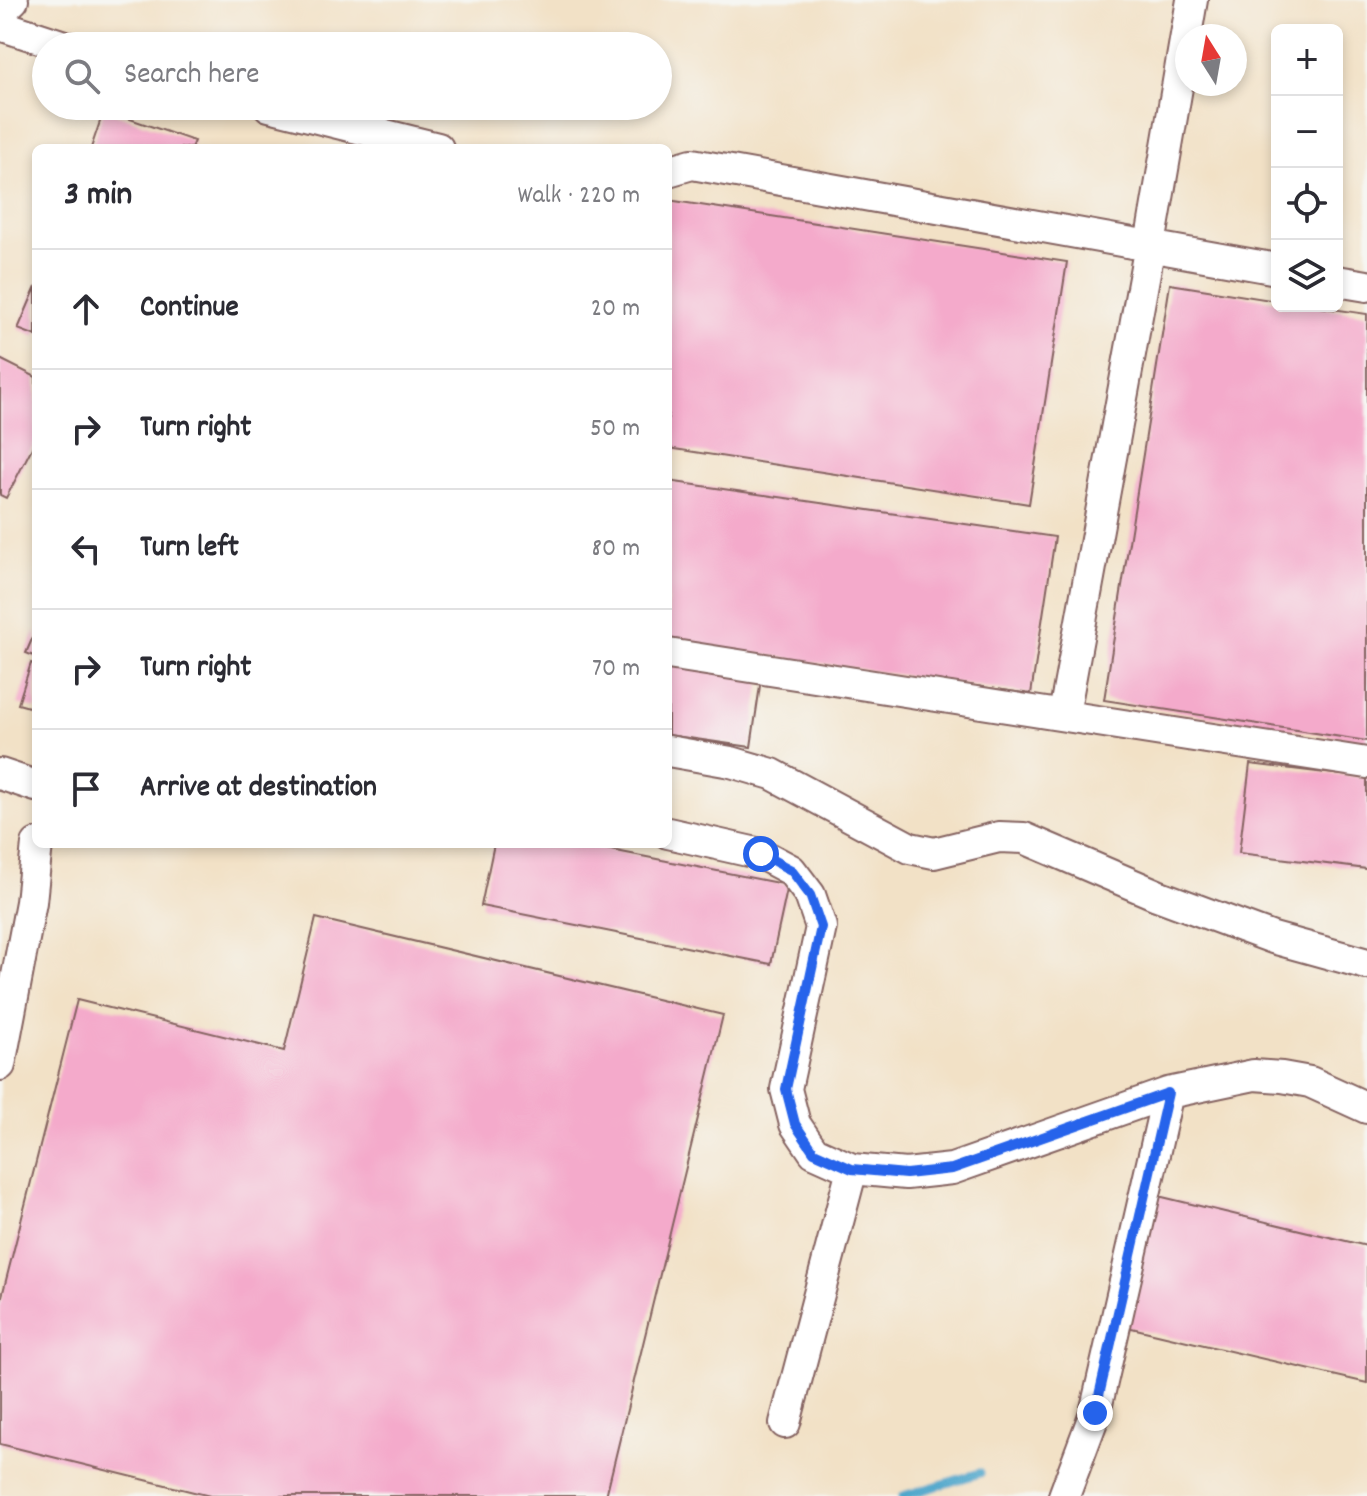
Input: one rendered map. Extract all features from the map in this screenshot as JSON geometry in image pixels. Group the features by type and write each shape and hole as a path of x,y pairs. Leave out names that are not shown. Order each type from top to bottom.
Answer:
{"street":[{"path":"0,12 13,0"},
{"path":"1064,714 1192,0"},
{"path":"0,25 32,36"},
{"path":"325,120 422,144"},
{"path":"672,170 692,164 1271,268"},
{"path":"1343,282 1367,286"},
{"path":"672,655 1367,763"},
{"path":"672,752 731,762 772,774 910,848 934,853 999,837 1024,838 1157,895 1273,938 1367,964"},
{"path":"0,774 32,785"},
{"path":"672,834 761,854 791,870 810,895 821,927 786,1089 795,1124 814,1152 852,1169 906,1174 952,1169 1168,1093 1254,1075 1310,1082 1367,1108"},
{"path":"0,1065 31,902 37,848"},
{"path":"1066,1492 1095,1413 1168,1093"},
{"path":"785,1423 852,1169"}],"building":[{"path":"101,120 133,120 194,141 193,144 92,144"},
{"path":"672,201 1067,262 1029,504 672,449"},
{"path":"1170,284 1271,300 1271,312 1343,311 1367,314 1367,741 1104,700"},
{"path":"32,296 32,334 18,329"},
{"path":"0,359 32,375 32,448 6,498 0,495"},
{"path":"672,482 1055,537 1031,694 672,642"},
{"path":"32,639 32,655 26,653"},
{"path":"672,659 762,672 751,747 672,736"},
{"path":"31,663 32,708 18,704"},
{"path":"1250,764 1367,778 1367,869 1239,853"},
{"path":"493,848 601,848 788,885 771,964 481,906"},
{"path":"316,918 723,1015 606,1496 210,1496 0,1444 0,1304 77,1000 284,1051"},
{"path":"1154,1195 1367,1246 1367,1383 1123,1326"}],"waterway":[{"path":"903,1496 980,1473"}],"route":[{"path":"761,854 791,870 810,895 821,927 786,1089 795,1124 814,1152 852,1169 906,1174 952,1169 1168,1093 1095,1413"}]}
